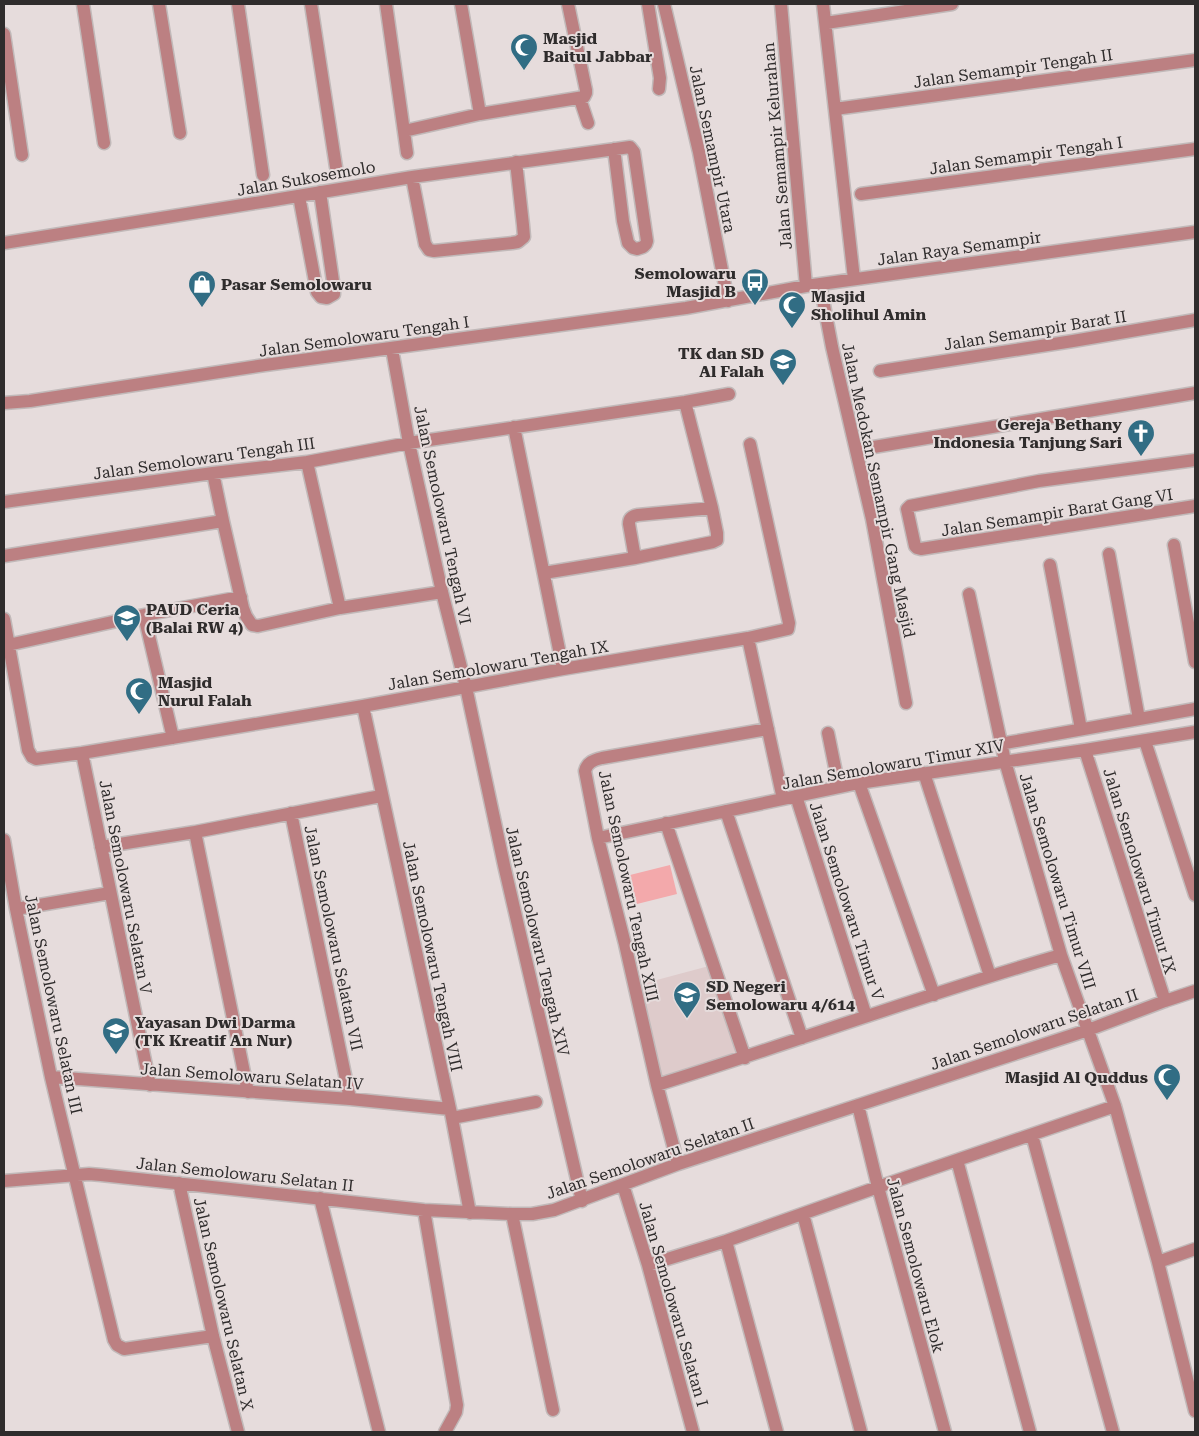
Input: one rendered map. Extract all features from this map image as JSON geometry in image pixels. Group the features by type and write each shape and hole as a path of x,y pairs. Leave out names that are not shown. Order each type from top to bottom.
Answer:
{"street":[{"path":"83,4 104,143"},
{"path":"159,4 180,133"},
{"path":"238,4 263,174"},
{"path":"311,4 336,167"},
{"path":"386,4 407,153"},
{"path":"462,4 480,114"},
{"path":"404,130 480,114 580,98 585,95 586,90 568,4"},
{"path":"648,4 660,78 660,89"},
{"name":"Jalan Semampir Utara","path":"664,4 699,152 728,301"},
{"name":"Jalan Semampir Kelurahan","path":"780,4 806,286"},
{"path":"823,4 854,279"},
{"path":"826,23 952,4"},
{"path":"4,34 22,155"},
{"name":"Jalan Semampir Tengah II","path":"835,109 1195,60"},
{"path":"580,98 588,122"},
{"name":"Jalan Sukosemolo","path":"4,243 412,176 516,162 614,149 630,147 634,152 646,241 643,247 637,249 628,243 623,221 614,149"},
{"name":"Jalan Semampir Tengah I","path":"861,194 1195,149"},
{"path":"412,176 425,244 429,250 512,243 524,237 516,162"},
{"path":"298,196 317,292 321,297 327,298 334,294 334,288 320,192"},
{"name":"Jalan Raya Semampir","path":"728,301 806,286 1195,232"},
{"name":"Jalan Medokan Semampir Gang Masjid","path":"820,284 832,347 872,519 906,703"},
{"name":"Jalan Semolowaru Tengah I","path":"4,404 265,365 728,301"},
{"name":"Jalan Semampir Barat II","path":"880,371 1195,320"},
{"name":"Jalan Semolowaru Tengah VI","path":"392,348 409,443 442,592 466,687"},
{"path":"856,450 1195,393"},
{"name":"Jalan Semolowaru Tengah III","path":"4,502 307,462 409,443 730,394"},
{"path":"544,573 635,558 716,541 718,536 712,508 685,402"},
{"path":"514,427 563,669"},
{"name":"Jalan Semolowaru Tengah IX","path":"8,645 29,753 36,759 363,706 785,631 790,625 750,444"},
{"name":"Jalan Semampir Barat Gang VI","path":"1195,460 1039,481 910,506 907,509 915,546 919,549 924,549 1195,506"},
{"path":"307,462 340,608"},
{"path":"213,473 241,597 246,616 252,625 256,626 340,608 442,592"},
{"path":"635,558 629,524 630,518 638,515 712,508"},
{"path":"4,556 223,521"},
{"path":"1174,545 1195,662"},
{"path":"1109,554 1139,719"},
{"path":"1050,565 1081,729"},
{"name":"Jalan Semolowaru Timur VIII","path":"969,594 1000,744 1061,956 1115,1106 1158,1262 1195,1411"},
{"path":"4,619 8,645 144,615 241,597"},
{"path":"144,615 173,738"},
{"name":"Jalan Semolowaru Timur V","path":"748,638 768,729 866,1016"},
{"name":"Jalan Semolowaru Tengah XIV","path":"466,687 504,865 582,1201"},
{"name":"Jalan Semolowaru Tengah VIII","path":"363,706 451,1113 470,1213"},
{"name":"Jalan Semolowaru Timur XIV","path":"1000,744 1195,709"},
{"name":"Jalan Semolowaru Tengah XIII","path":"678,1164 657,1085 625,944 598,838 585,775 586,766 602,758 768,729"},
{"name":"Jalan Semolowaru Timur XIV","path":"598,838 859,783 1195,732"},
{"path":"828,733 839,787"},
{"path":"1145,741 1195,895"},
{"name":"Jalan Semolowaru Timur IX","path":"1086,750 1165,1000"},
{"name":"Jalan Semolowaru Selatan V","path":"82,753 150,1085"},
{"path":"924,773 990,976"},
{"path":"859,783 934,995"},
{"path":"101,847 195,832 382,796"},
{"path":"726,810 802,1038"},
{"name":"Jalan Semolowaru Selatan VII","path":"291,813 350,1099"},
{"path":"666,823 745,1058"},
{"path":"195,832 248,1092"},
{"name":"Jalan Semolowaru Selatan III","path":"4,840 16,909 51,1077 114,1340 117,1346 124,1349 213,1336"},
{"path":"16,909 110,893"},
{"path":"657,1085 745,1058 990,976 1061,956"},
{"name":"Jalan Semolowaru Selatan II","path":"4,1181 89,1174 424,1210 532,1214 554,1210 582,1201 678,1164 1088,1030 1195,990"},
{"name":"Jalan Semolowaru Selatan IV","path":"51,1077 350,1099 451,1113 536,1102"},
{"name":"Jalan Semolowaru Elok","path":"858,1105 878,1187 945,1432"},
{"path":"648,1265 726,1241 1115,1106"},
{"path":"1032,1135 1113,1432"},
{"path":"957,1160 1030,1432"},
{"name":"Jalan Semolowaru Selatan X","path":"179,1183 213,1336 238,1432"},
{"name":"Jalan Semolowaru Selatan I","path":"623,1186 648,1265 693,1432"},
{"path":"320,1198 379,1432"},
{"path":"424,1210 457,1405 456,1412 445,1432"},
{"path":"512,1214 553,1410"},
{"path":"803,1214 861,1432"},
{"path":"726,1241 778,1432"},
{"path":"1158,1262 1195,1249"}],"shaded area":[{"path":"670,865 677,894 633,905 626,876"},
{"name":"SD Negeri Semolowaru 4/614","path":"709,966 738,1053 661,1079 638,985"}],"place":[{"name":"Masjid Baitul Jabbar","path":"524,71"},
{"name":"Semolowaru Masjid B","path":"755,306"},
{"name":"Pasar Semolowaru","path":"202,308"},
{"name":"Masjid Sholihul Amin","path":"792,329"},
{"name":"TK dan SD Al Falah","path":"783,386"},
{"name":"Gereja Bethany Indonesia Tanjung Sari","path":"1141,457"},
{"name":"PAUD Ceria (Balai RW 4)","path":"127,642"},
{"name":"Masjid Nurul Falah","path":"139,715"},
{"name":"SD Negeri Semolowaru 4/614","path":"687,1019"},
{"name":"Yayasan Dwi Darma (TK Kreatif An Nur)","path":"116,1055"},
{"name":"Masjid Al Quddus","path":"1167,1101"}]}
